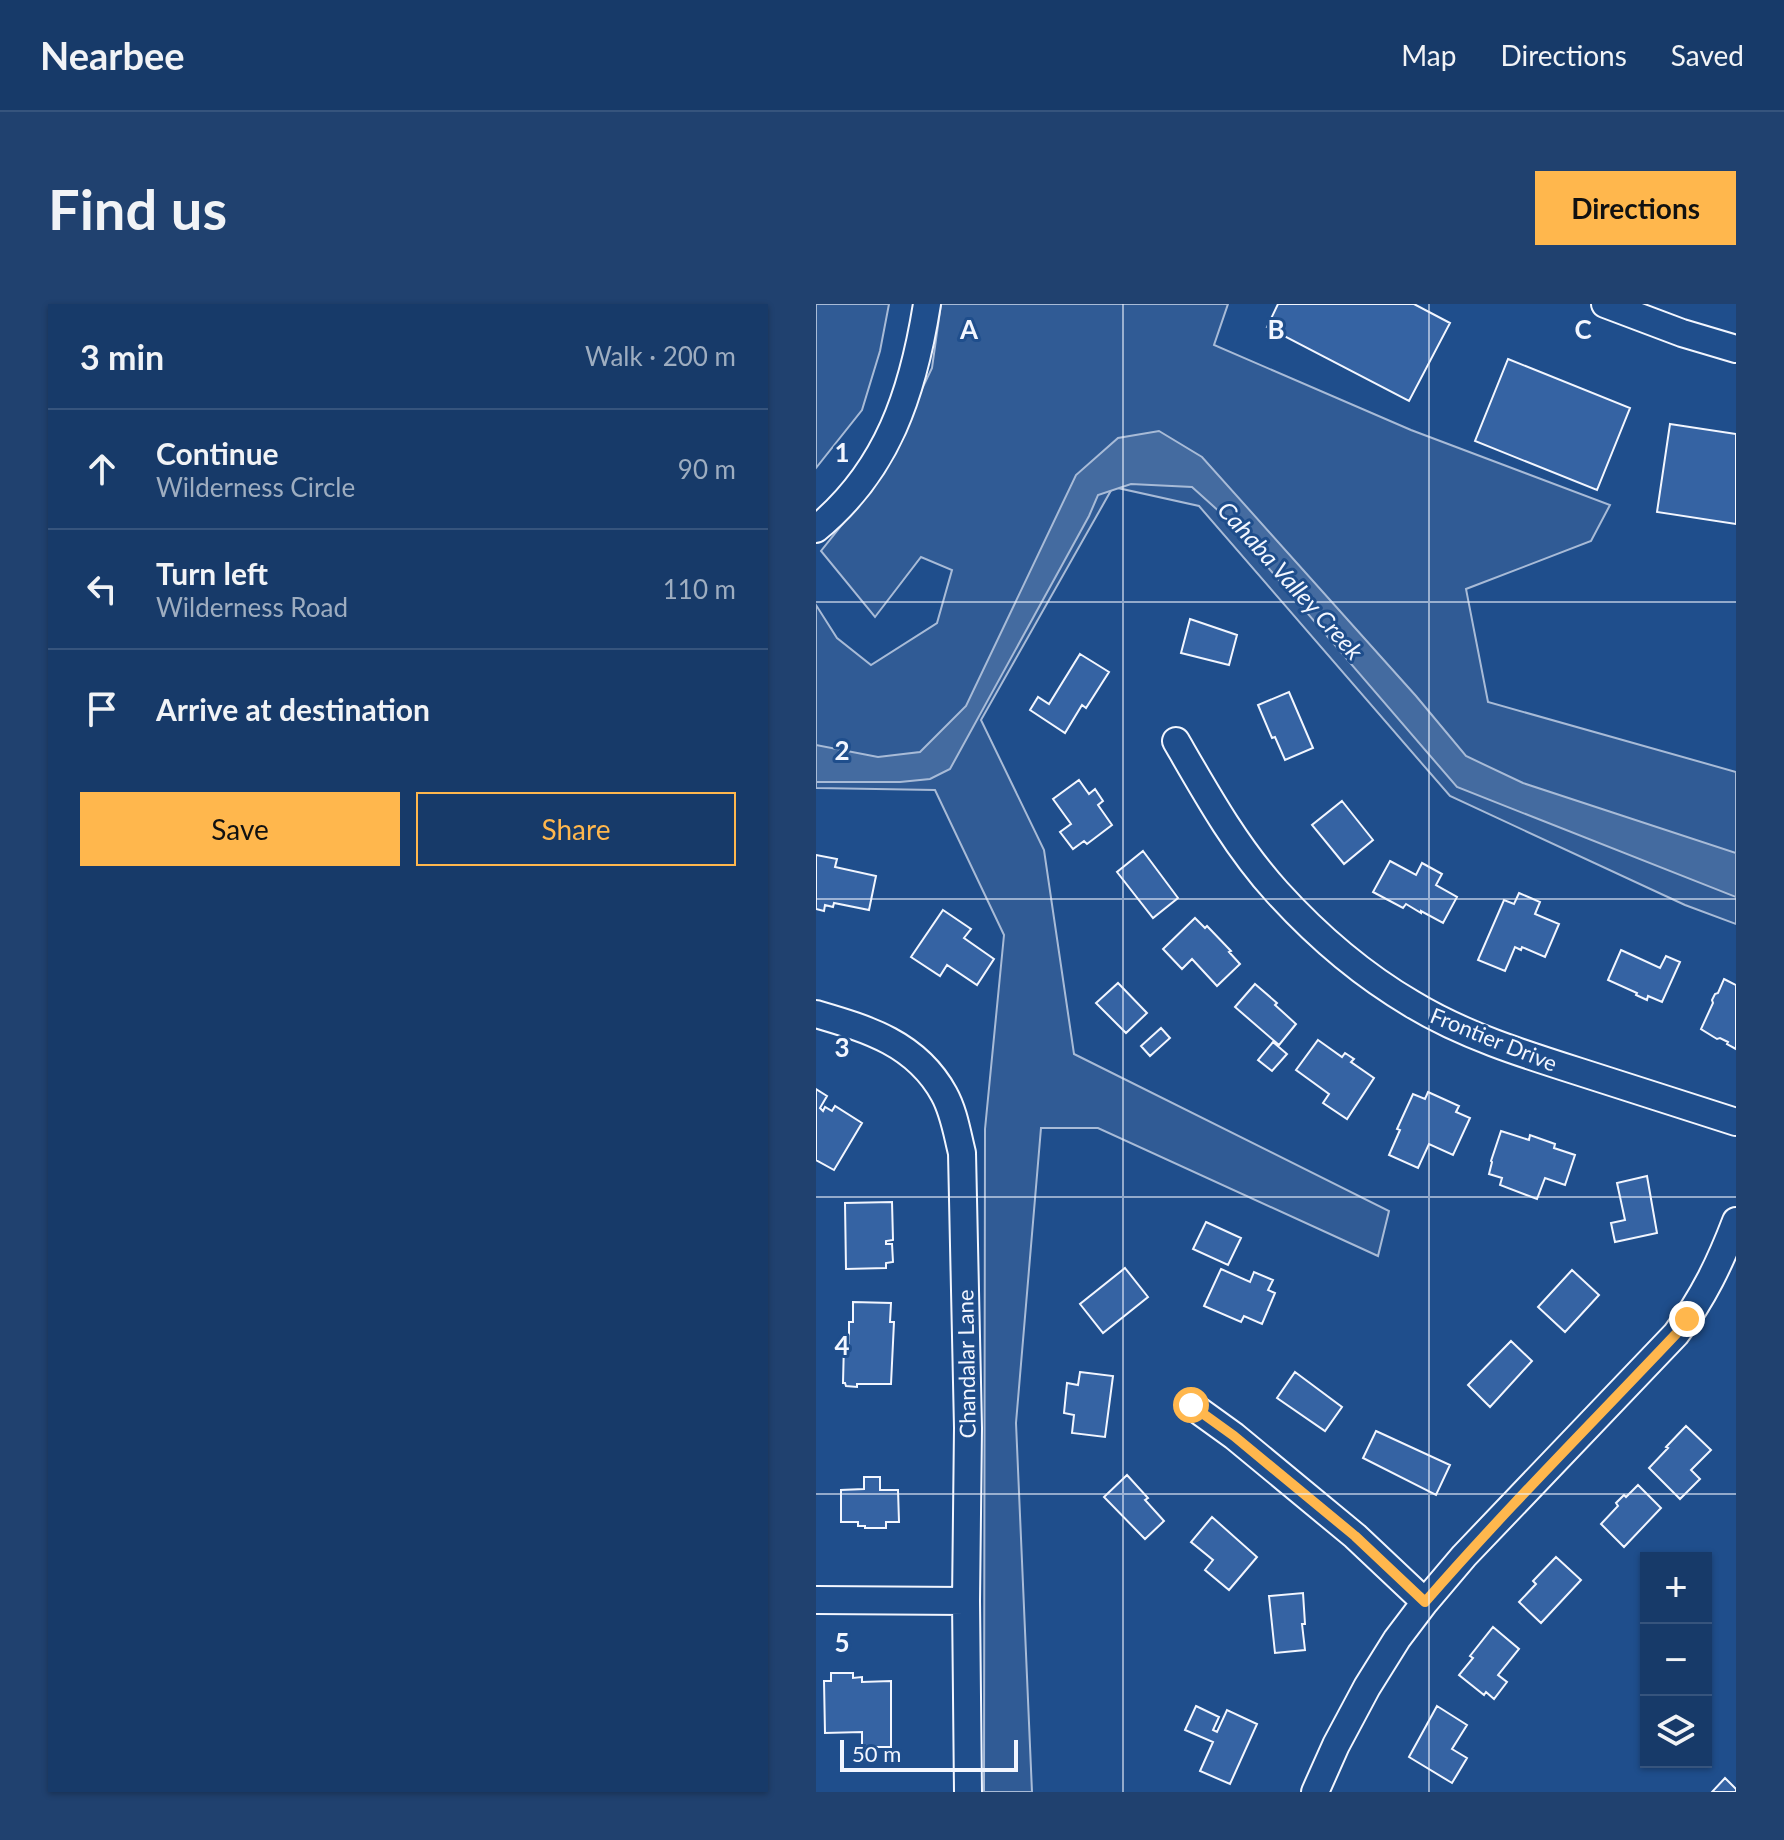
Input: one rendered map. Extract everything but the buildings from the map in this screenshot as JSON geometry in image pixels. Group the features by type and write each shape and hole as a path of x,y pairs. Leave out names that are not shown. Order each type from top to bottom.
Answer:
{"street":[{"path":"816,529 841,507 858,486 887,441 915,369 927,304"},
{"path":"1605,304 1682,333 1736,349"},
{"name":"Frontier Drive","path":"1176,741 1211,803 1244,852 1276,891 1341,955 1376,981 1413,1005 1495,1043 1736,1122"},
{"name":"Chandalar Lane","path":"816,1014 872,1031 900,1046 916,1060 943,1093 962,1153 968,1428 968,1792"},
{"path":"1315,1792 1367,1687 1397,1639 1464,1556 1676,1334 1697,1305 1736,1221"},
{"path":"1191,1405 1234,1436 1355,1536 1425,1602"},
{"path":"816,1600 966,1601"}],"shaded area":[{"path":"816,304 889,304 880,351 862,410 816,468"},
{"path":"941,304 1228,304 1214,345 1411,430 1610,505 1591,541 1466,589 1488,702 1736,772 1736,924 1685,905 1450,796 1199,506 1113,487 981,720 1044,850 1074,1054 1389,1211 1378,1256 1098,1128 1041,1128 1016,1423 1032,1792 984,1792 985,1129 1004,935 935,790 816,788 816,605 837,638 871,665 937,623 952,570 921,557 875,617 821,551 880,477 932,368"}],"water":[{"name":"Cahaba Valley Creek","path":"1159,431 1202,457 1466,756 1523,783 1736,853 1736,897 1457,787 1222,514 1192,487 1131,484 1098,495 950,769 930,779 900,782 816,782 816,745 878,757 920,752 966,706 1076,475 1118,438"}],"route":[{"path":"1191,1405 1234,1436 1355,1536 1425,1602 1464,1556 1588,1428 1687,1319"}]}
